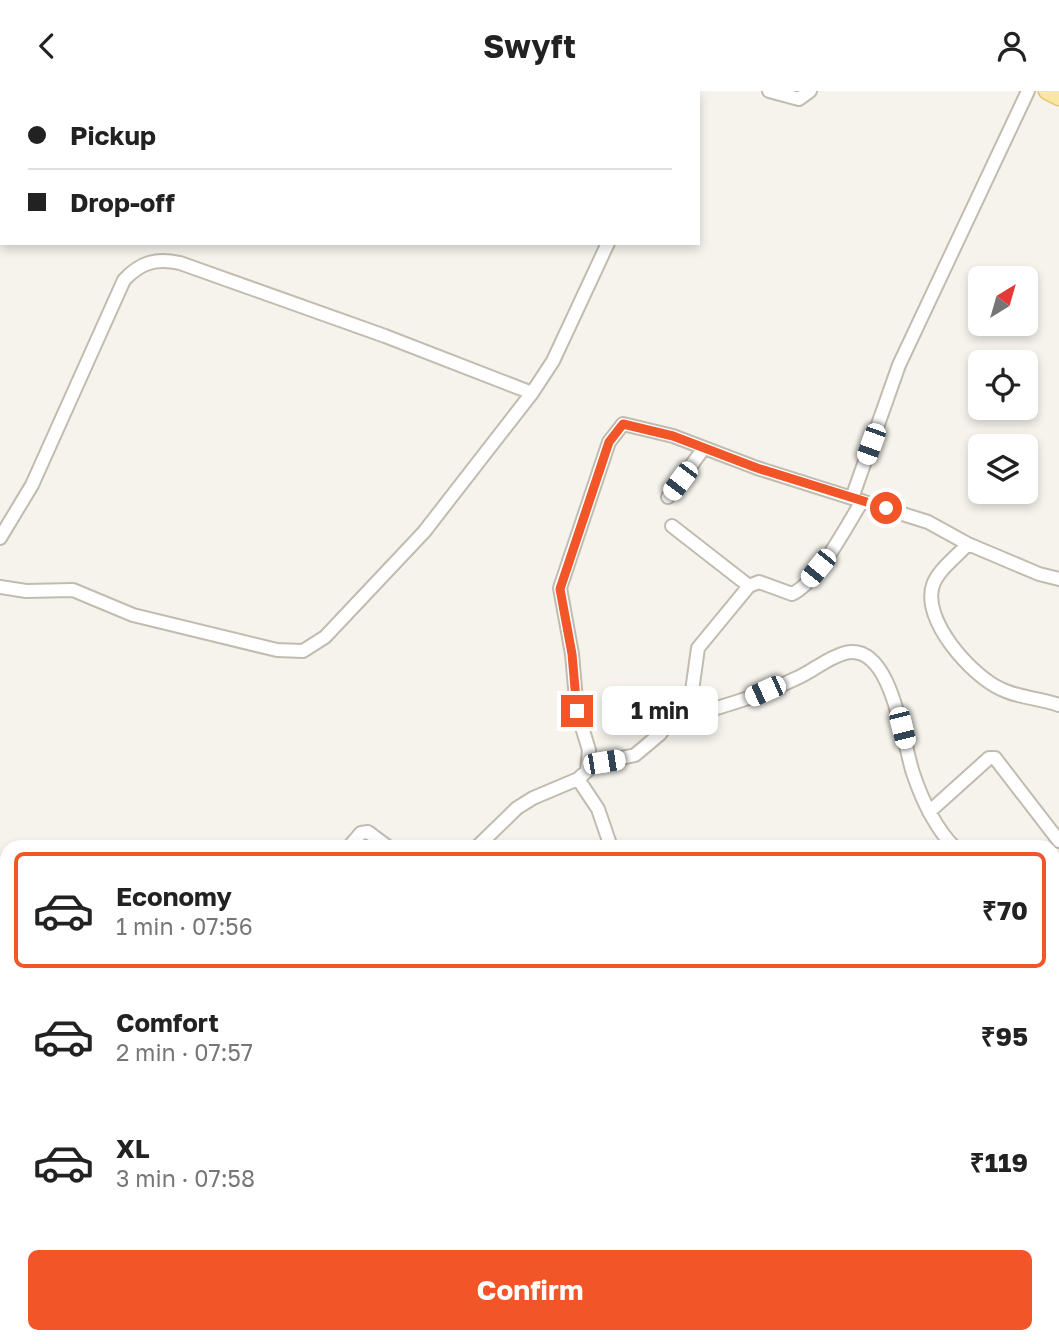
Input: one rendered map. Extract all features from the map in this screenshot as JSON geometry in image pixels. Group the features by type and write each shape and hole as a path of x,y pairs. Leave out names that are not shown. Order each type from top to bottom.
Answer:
{"main road":[{"path":"1047,91 1059,97"}],"street":[{"path":"769,91 799,99 810,91"},
{"path":"589,765 620,760 644,751 692,691 698,648 749,586 759,582 787,593 797,591 835,548 857,500 899,365 1028,91"},
{"path":"0,587 26,591 73,590 133,614 277,650 303,650 325,637 424,532 532,393 553,361 607,245"},
{"path":"0,538 32,485 124,279 136,267 154,260 180,263 385,336 532,393"},
{"path":"484,840 517,808 533,798 578,779 589,765 589,750 577,711 572,654 560,589 609,442 623,424 928,522 968,544 1059,579"},
{"path":"668,497 704,448"},
{"path":"672,526 749,586"},
{"path":"968,544 937,577 932,588 936,621 946,639 999,688 1059,705"},
{"path":"670,720 752,697 848,652 862,654 875,664 888,684 912,771 929,812 949,840"},
{"path":"929,812 989,758 995,758 1058,840"},
{"path":"578,779 598,809 609,840"},
{"path":"355,840 361,833 368,832 379,840"}],"route":[{"path":"577,711 572,654 560,589 609,442 623,424 673,436 757,468 886,508"}]}
